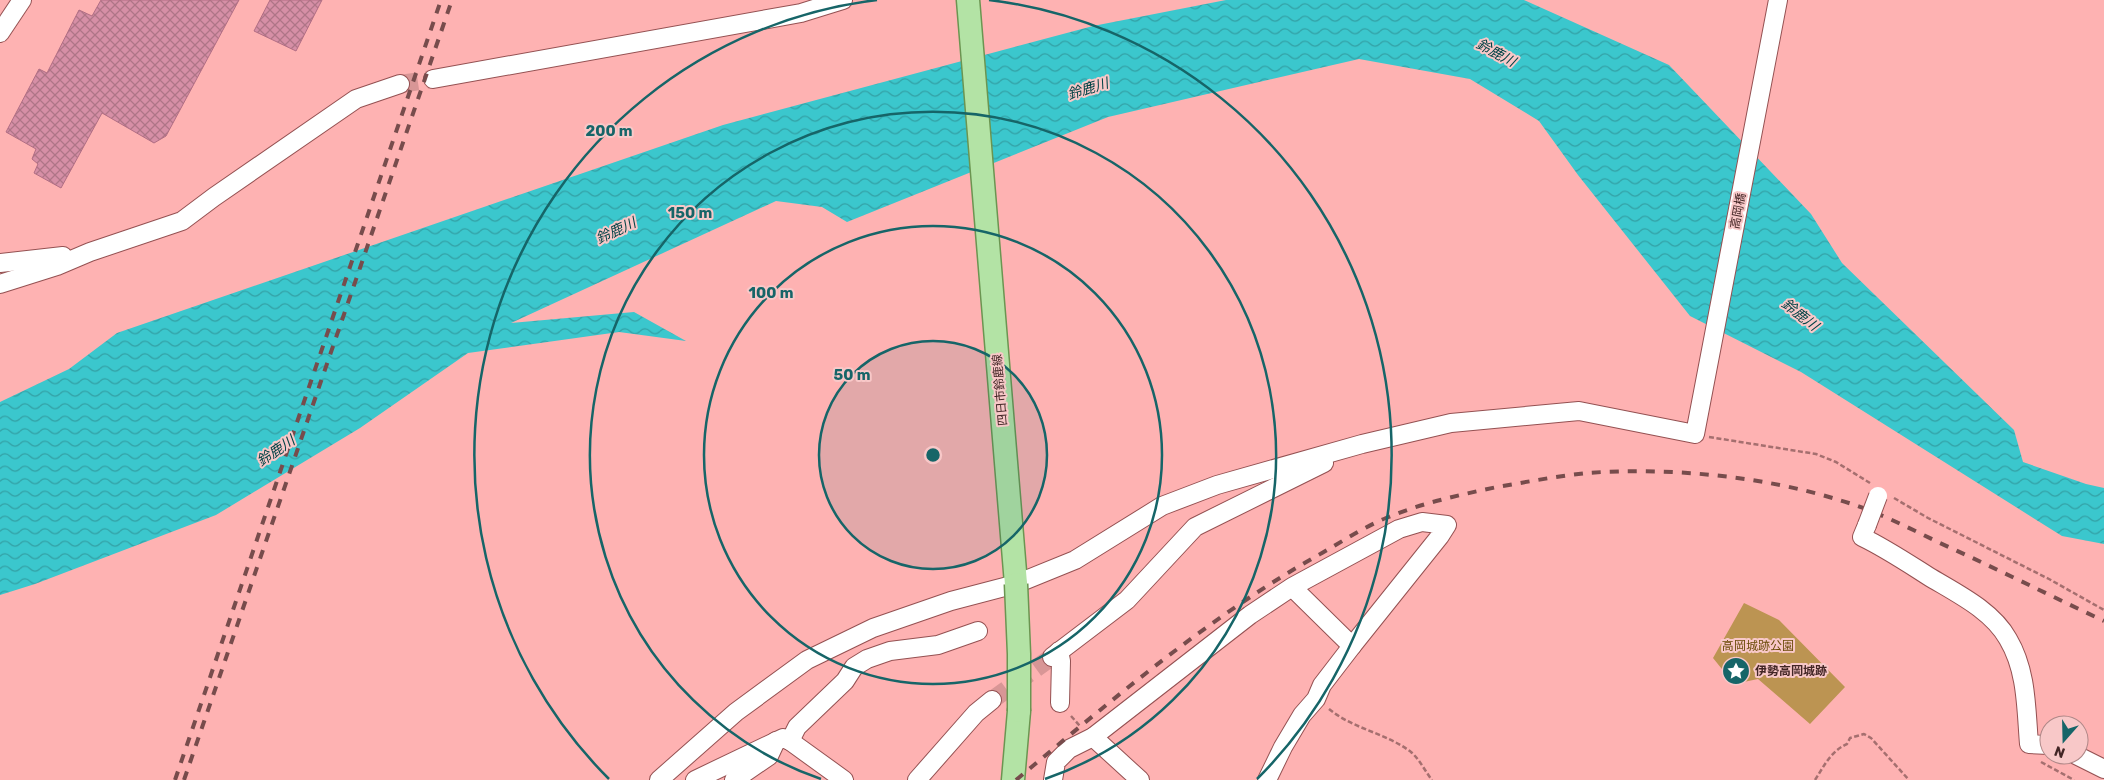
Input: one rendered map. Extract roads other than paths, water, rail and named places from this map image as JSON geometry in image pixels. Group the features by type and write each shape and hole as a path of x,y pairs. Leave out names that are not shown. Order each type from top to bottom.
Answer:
{"main road":[{"name":"四日市鈴鹿線","path":"968,0 994,335 1015,560 1019,654 1019,711 1013,780"}],"street":[{"path":"0,32 22,0"},
{"path":"433,78 801,13 843,0"},
{"name":"高岡橋","path":"1362,444 1451,423 1579,411 1696,428 1778,0"},
{"path":"0,284 57,266 90,252 182,221 356,100 400,84"},
{"path":"0,263 90,252"},
{"path":"660,780 736,712 807,660 873,628 951,601 1016,584 1075,560 1162,506 1217,485 1362,444"},
{"path":"1060,704 1061,661 1056,654 1127,600 1195,527 1362,444"},
{"path":"1879,493 1862,537 1891,551 1962,596 1996,622 2008,639 2022,674 2029,744 2039,744"},
{"path":"1053,780 1056,762 1069,749 1092,737 1250,615 1292,587 1399,529 1422,522 1447,525 1322,685 1316,699 1302,715 1283,747 1268,780"},
{"path":"1292,587 1352,646"},
{"path":"739,779 770,756 844,681 854,667 867,659 890,651 938,645 978,631"},
{"path":"917,780 976,713 992,700"},
{"path":"1092,737 1140,780"},
{"path":"695,780 783,741"},
{"path":"783,741 844,780"},
{"path":"2089,761 2104,768"}],"water":[{"name":"鈴鹿川","path":"1226,0 1524,0 1669,65 1811,214 1842,263 2014,430 2023,462 2086,484 2104,488 2104,544 2062,536 1801,372 1690,316 1578,175 1539,121 1470,79 1359,59 1108,117 847,222 822,207 776,201 511,323 634,312 686,341 619,332 468,353 360,428 216,515 35,584 0,595 0,402 69,369 117,333 723,125 1093,26"}],"tunnel":[{"path":"400,84 433,79"},
{"path":"992,700 1052,657"}],"railway":[{"path":"175,780 441,0"},
{"path":"184,780 452,0"},
{"path":"1016,780 1126,689 1202,631 1281,577 1362,530 1413,508 1441,500 1497,487 1564,476 1618,471 1715,475 1747,479 1810,492 1852,504 1890,519 2104,621"}],"place":[{"name":"伊勢高岡城跡","path":"1736,671"}],"park label":[{"name":"高岡城跡公園","path":"1758,646"}]}
